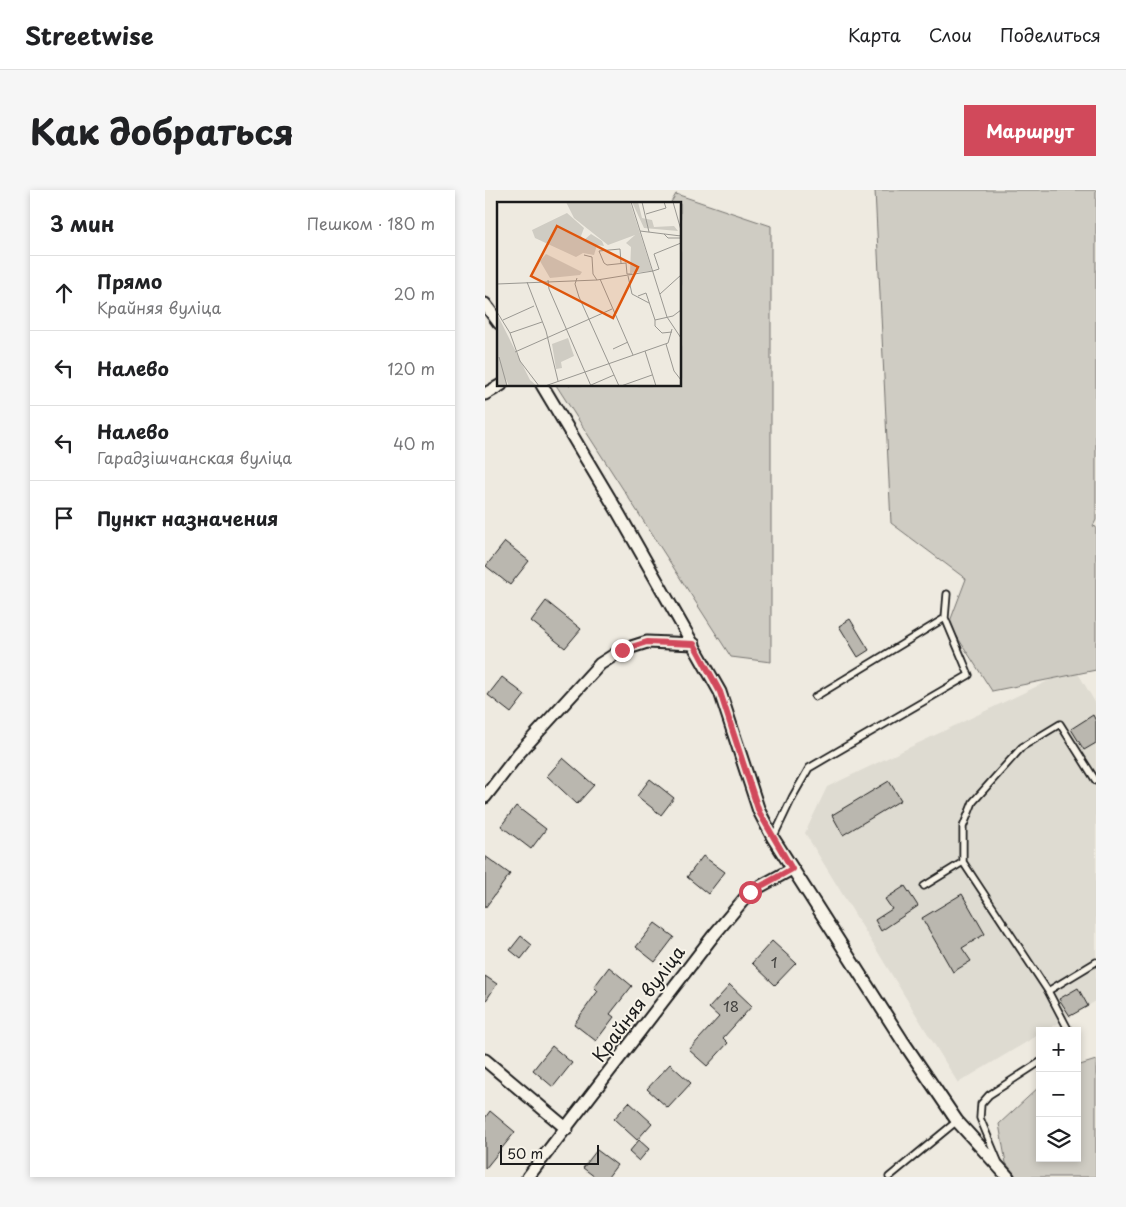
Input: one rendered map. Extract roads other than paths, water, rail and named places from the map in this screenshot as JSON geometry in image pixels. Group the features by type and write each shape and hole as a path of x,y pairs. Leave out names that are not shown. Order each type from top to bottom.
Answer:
{"street":[{"path":"485,304 497,320"},
{"path":"485,394 499,386"},
{"path":"543,386 694,644 720,692 759,812 773,838 902,1040 957,1121 1004,1172"},
{"path":"485,797 519,753 600,664 622,650 647,642 694,644"},
{"name":"Крайняя вуліца","path":"528,1177 567,1129 713,936 750,892 792,869"},
{"path":"485,1060 567,1129"}],"lane":[{"path":"773,838 809,768 969,675 945,618 947,594"},
{"path":"815,697 945,618"},
{"path":"1067,1027 1048,991 963,862 963,827 973,802 1022,747 1060,724 1096,781"},
{"path":"924,886 963,862"},
{"path":"1048,991 1096,962"},
{"path":"1004,1172 980,1118 981,1104 989,1095 1036,1065"},
{"path":"889,1177 957,1121"}]}
